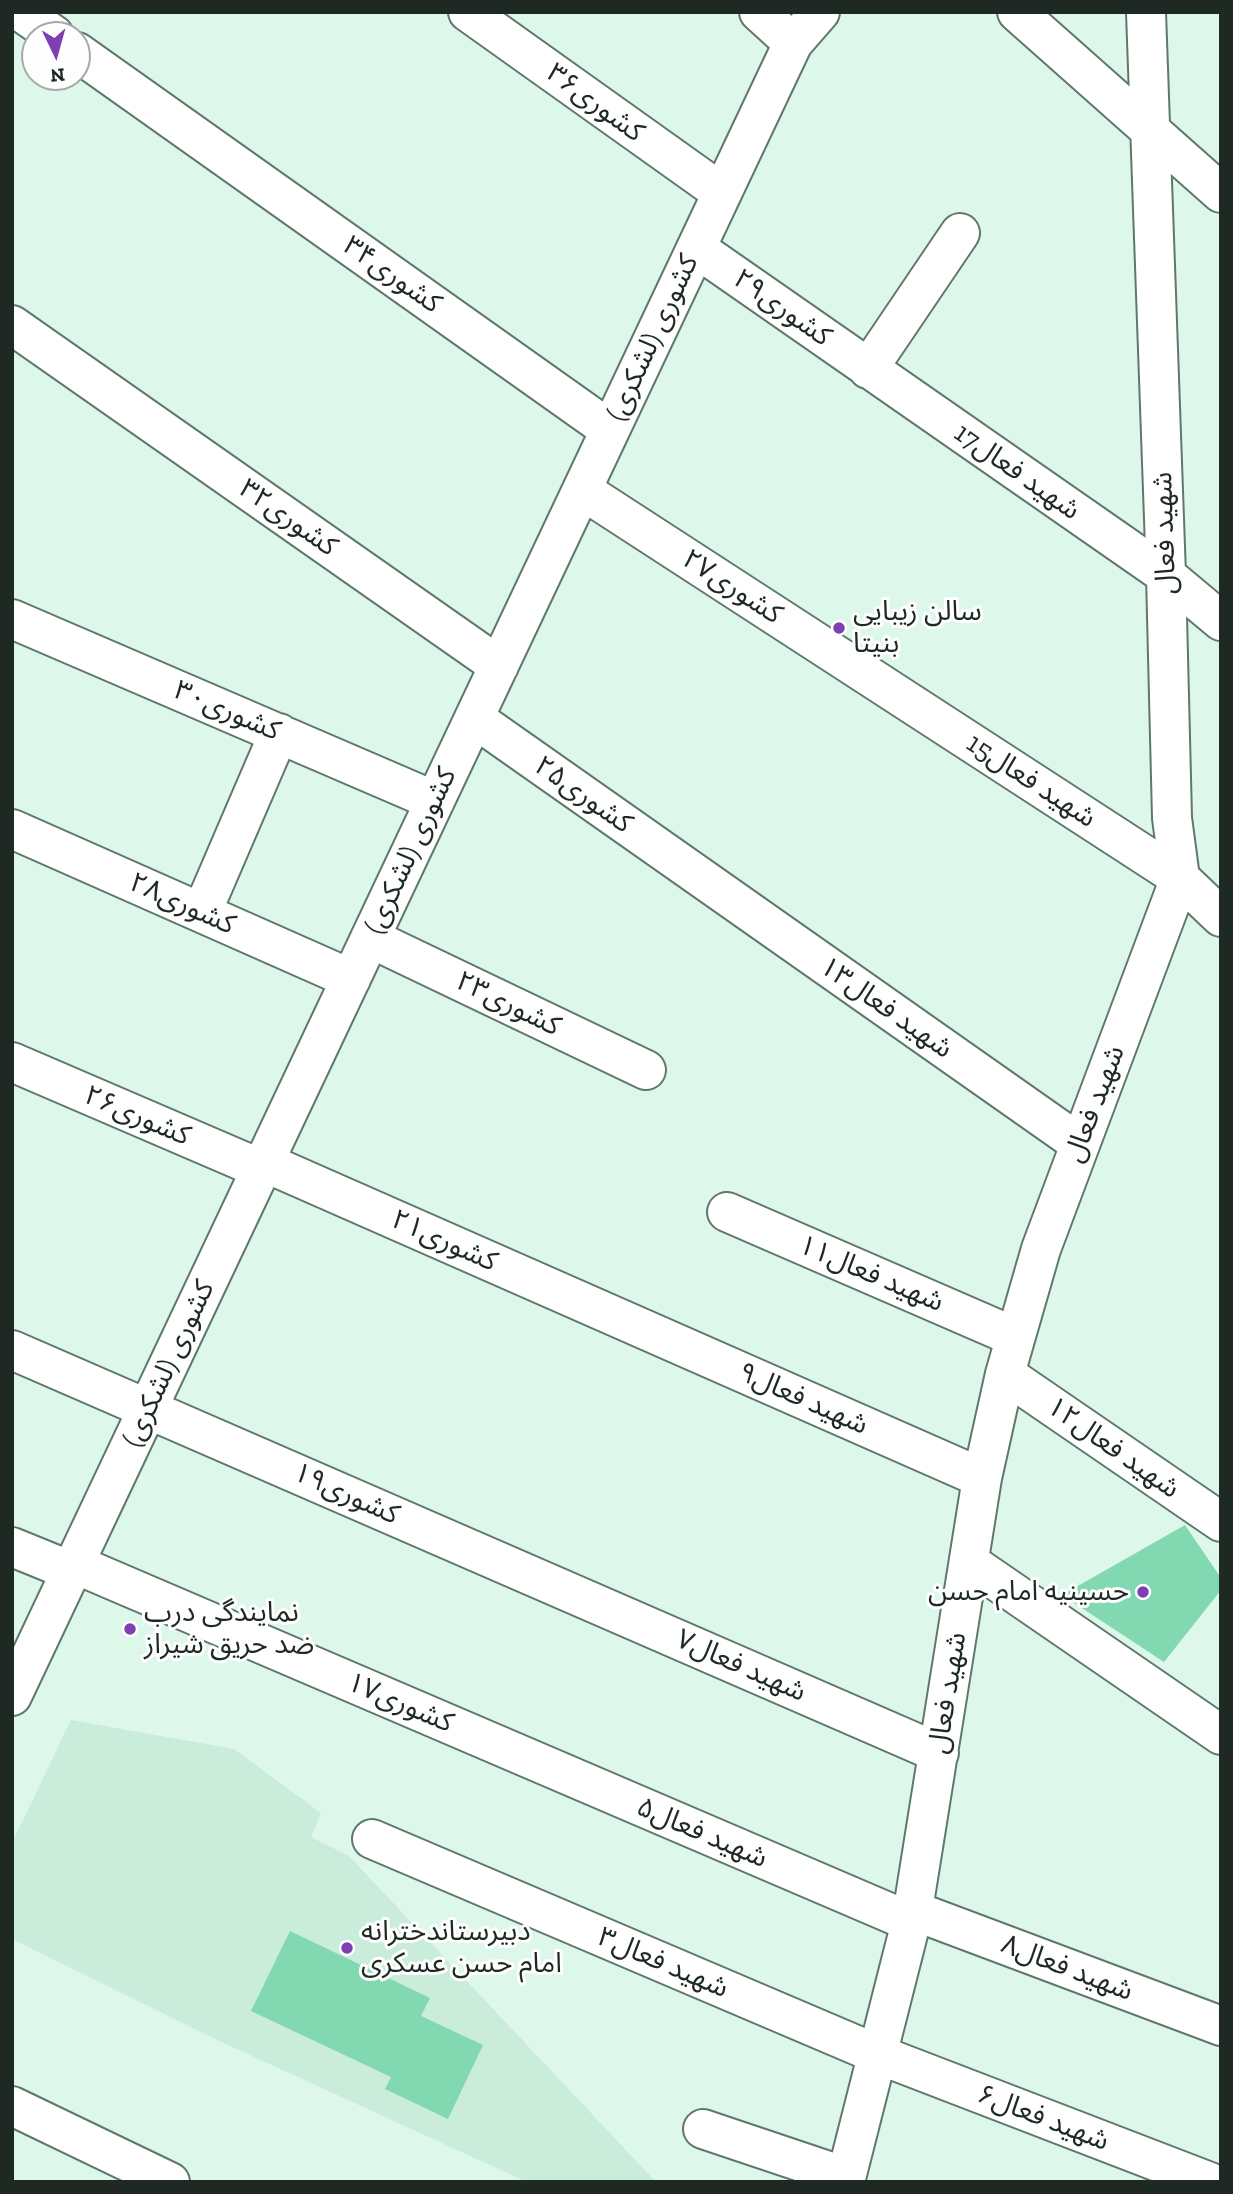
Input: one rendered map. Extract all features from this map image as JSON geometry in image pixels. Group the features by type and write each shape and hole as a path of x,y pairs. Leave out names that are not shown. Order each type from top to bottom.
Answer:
{"street":[{"name":"کشوری۳۶","path":"468,12 722,194"},
{"path":"759,12 793,43"},
{"name":"کشوری (لشکری)","path":"12,1696 793,43 821,12"},
{"name":"شهید فعال","path":"845,2180 911,1916 982,1478 1005,1374 1041,1249 1180,878 1172,818 1167,575 1146,12"},
{"path":"1023,17 1221,193"},
{"name":"کشوری۳۴","path":"91,62 610,430"},
{"path":"868,369 960,233"},
{"name":"کشوری۲۹","path":"696,248 868,369"},
{"name":"کشوری۳۲","path":"12,325 499,666"},
{"name":"17شهید فعال","path":"868,369 1167,575 1221,621"},
{"name":"کشوری۲۷","path":"582,490 882,683"},
{"name":"کشوری۳۰","path":"16,621 435,801"},
{"name":"15شهید فعال","path":"882,683 1180,878 1221,917"},
{"name":"کشوری۲۵","path":"474,718 692,872"},
{"path":"202,912 279,733"},
{"name":"کشوری۲۸","path":"12,830 351,979"},
{"name":"شهید فعال۱۳","path":"692,872 1080,1144"},
{"name":"کشوری۲۳","path":"370,938 646,1070"},
{"name":"کشوری۲۶","path":"12,1062 262,1166"},
{"name":"۲۱کشوری","path":"262,1166 623,1320"},
{"name":"شهید فعال۱۱","path":"727,1212 1015,1337"},
{"name":"شهید فعال۹","path":"623,1320 982,1478"},
{"name":"۱۹کشوری","path":"12,1350 543,1580"},
{"name":"شهید فعال۱۲","path":"1005,1374 1221,1522"},
{"name":"۱۷کشوری","path":"12,1547 73,1567 493,1743"},
{"path":"969,1562 1221,1734"},
{"name":"شهید فعال۷","path":"543,1580 939,1752"},
{"name":"شهید فعال۵","path":"493,1743 911,1916"},
{"name":"شهید فعال۳","path":"372,1839 877,2054"},
{"name":"شهید فعال۸","path":"911,1916 1221,2026"},
{"name":"شهید فعال۶","path":"877,2054 1202,2180"},
{"path":"12,2106 170,2182"},
{"path":"704,2129 845,2180"}],"shaded area":[{"path":"71,1720 234,1749 321,1813 311,1837 349,1856 656,2182 527,2182 215,2039 12,1939 12,1843"}],"building":[{"name":"حسینیه امام حسن","path":"1185,1525 1221,1578 1221,1590 1164,1662 1062,1595"},
{"path":"290,1931 430,1998 421,2016 483,2045 448,2119 385,2089 391,2077 251,2011"}],"place":[{"name":"سالن زیبایی بنیتا","path":"839,628"},
{"name":"حسینیه امام حسن","path":"1143,1592"},
{"name":"نمایندگی درب ضد حریق شیراز","path":"130,1629"},
{"name":"دبیرستاندخترانه امام حسن عسکری","path":"347,1948"}]}
